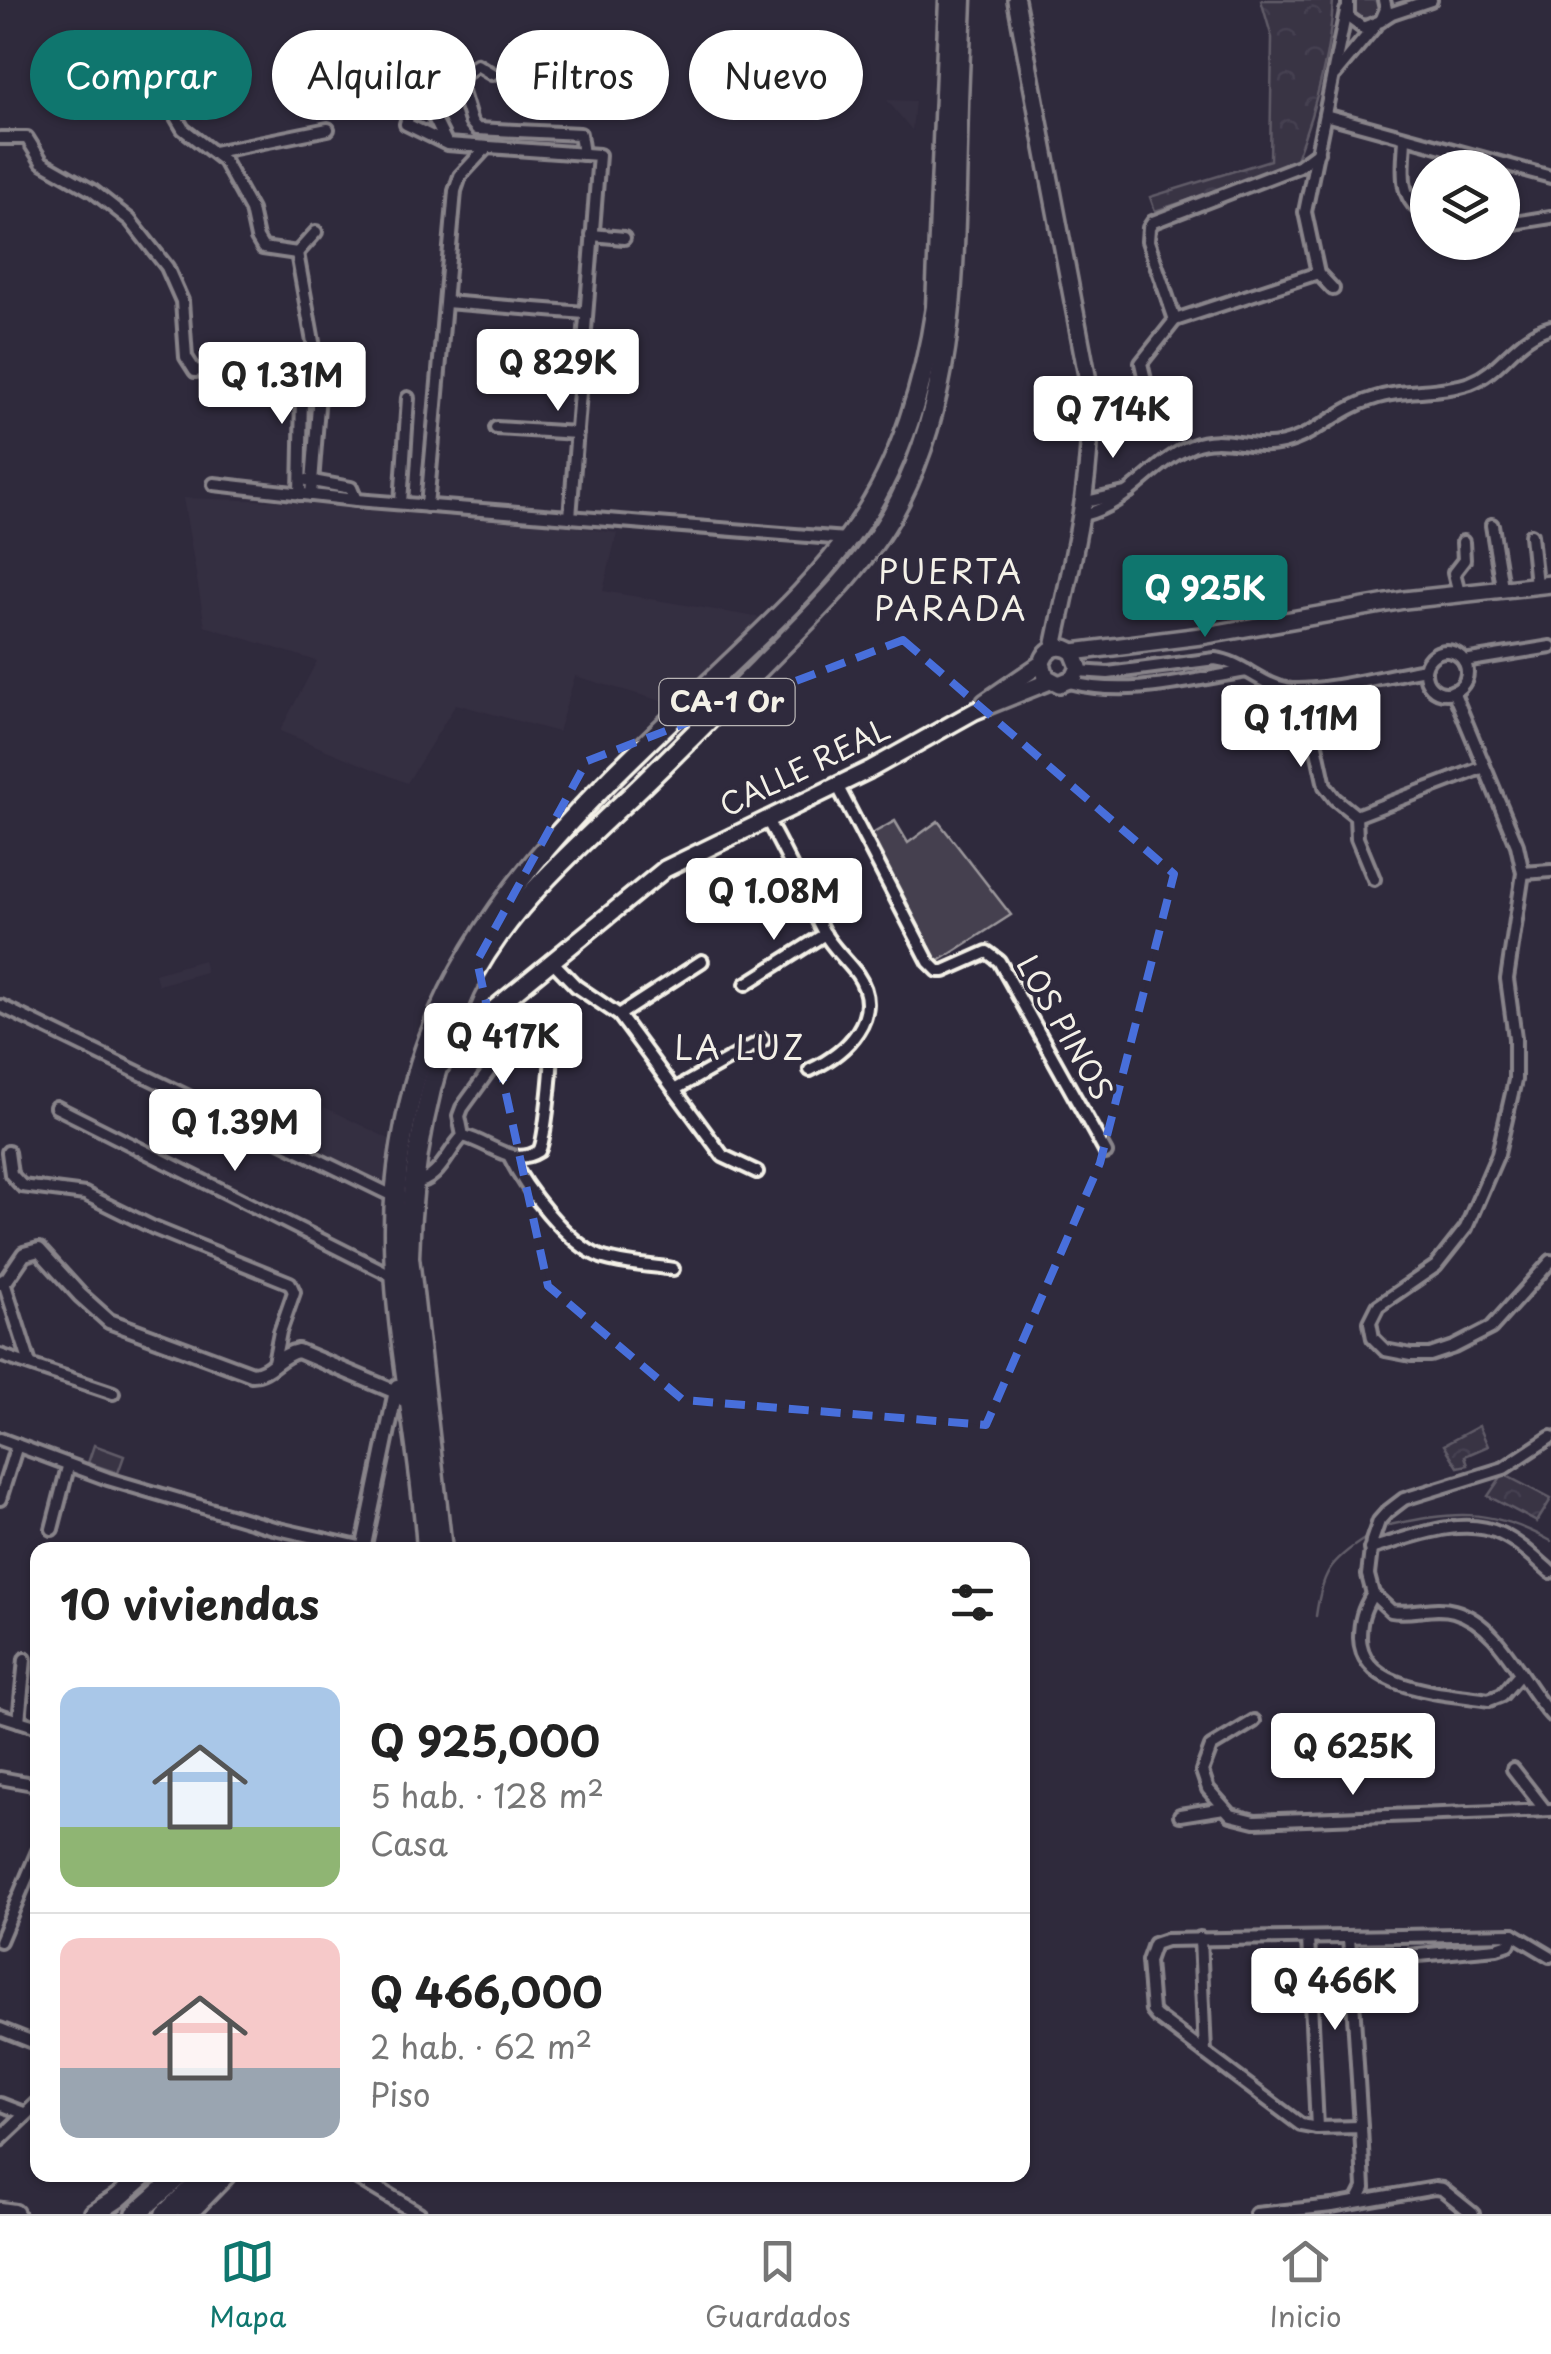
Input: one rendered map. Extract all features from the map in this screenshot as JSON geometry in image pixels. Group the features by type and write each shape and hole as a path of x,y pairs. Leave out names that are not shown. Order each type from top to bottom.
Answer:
{"highway":[{"path":"940,0 937,74 950,92"},
{"name":"CA-1 Or","path":"441,1542 412,1296 409,1239 418,1156 435,1077 466,991 495,941 566,859 819,610 862,559 899,502 928,429 948,340 953,289 949,0"},
{"name":"CA-1 Or","path":"425,1542 403,1399 404,1353 396,1277 396,1198 421,1061 453,984 497,909 566,824 794,602 866,512 908,422 932,338 950,92 962,0"},
{"path":"950,92 971,0"},
{"path":"94,2214 136,2182"},
{"path":"121,2214 140,2211 172,2182"},
{"path":"165,2214 199,2182"},
{"path":"188,2214 218,2182"},
{"path":"0,2212 14,2214"}],"main road":[{"path":"1022,0 1044,106 1044,135 1089,386 1092,434 1084,508 1054,648"},
{"path":"1078,663 1064,647 1054,648 1042,663 1050,681 1060,684 1078,663 1135,644 1458,593 1544,584"},
{"path":"1059,622 1063,639 1078,663"},
{"name":"CALLE REAL","path":"975,710 994,693 1042,663"},
{"name":"CALLE REAL","path":"435,1077 454,1046 473,1026 666,869 838,786 975,710 1050,681"},
{"path":"458,1012 473,1026"}],"street":[{"path":"1331,79 1378,23 1386,8 1384,0"},
{"path":"1347,5 1357,26 1378,23 1392,13 1431,0"},
{"path":"1333,289 1318,274 1305,212 1347,5"},
{"path":"476,67 492,74"},
{"path":"447,144 422,94 415,92 406,124 447,144 599,155 570,518"},
{"path":"1324,115 1551,178"},
{"path":"177,120 183,130 224,161 251,210 263,248 298,254"},
{"path":"469,120 477,130 580,134 583,154"},
{"path":"214,152 328,129"},
{"path":"0,138 28,138 42,162 93,192 130,220 167,268 180,296 186,357 195,370 314,352"},
{"path":"1405,138 1404,189 1410,202"},
{"path":"428,506 456,184 486,148"},
{"path":"1175,320 1148,241 1149,228 1158,219 1299,166 1318,151"},
{"path":"1284,172 1302,174 1309,189"},
{"path":"1520,222 1551,217"},
{"path":"306,495 320,393 298,254 316,232"},
{"path":"592,234 624,238"},
{"path":"1149,396 1141,363 1175,320 1318,274"},
{"path":"446,302 585,313"},
{"path":"1084,508 1104,510 1198,443 1283,443 1315,432 1349,408 1372,398 1472,382 1492,370 1523,340 1551,327"},
{"path":"294,356 302,396 307,480"},
{"path":"400,504 408,398"},
{"path":"496,428 577,433"},
{"path":"307,480 351,488 356,500"},
{"path":"214,484 400,504 846,539"},
{"path":"1492,524 1502,587"},
{"path":"1531,535 1544,584"},
{"path":"1458,593 1454,573 1464,560 1463,542"},
{"path":"1464,661 1551,647"},
{"path":"1442,651 1454,653 1466,668 1464,682 1453,692 1433,688 1426,676 1431,658 1442,651"},
{"path":"1078,663 1108,673 1231,660 1280,688 1304,690 1426,669"},
{"path":"1078,663 1096,688 1151,687 1248,671"},
{"path":"1304,690 1325,786 1356,816 1357,838 1374,879"},
{"path":"1453,692 1517,845 1523,873 1507,979 1515,1038 1515,1080 1498,1154 1471,1218 1453,1249 1428,1273 1378,1306 1370,1322 1371,1333 1380,1347 1400,1354 1430,1354 1454,1347 1491,1328 1551,1261"},
{"path":"1356,816 1484,766"},
{"name":"LOS PINOS","path":"838,786 929,962 938,971 944,971 987,952 999,961 1106,1153"},
{"path":"767,820 825,934 864,989 866,1021 846,1047 810,1070"},
{"path":"1523,873 1551,871"},
{"path":"746,984 825,934"},
{"path":"552,960 576,986 618,1016 723,1156 757,1172"},
{"path":"618,1016 702,961"},
{"path":"1,1006 396,1198"},
{"path":"414,1183 426,1182 463,1136 459,1116 462,1108 504,1050 524,1035 542,1036 552,1060 544,1143 533,1155 510,1157 481,1140 463,1136"},
{"path":"674,1090 763,1040"},
{"path":"56,1107 396,1277"},
{"path":"8,1152 11,1174 22,1186 85,1194 185,1242 290,1283 294,1292 274,1362"},
{"path":"418,1156 444,1160"},
{"path":"510,1157 531,1190 582,1246 601,1257 673,1269"},
{"path":"30,1364 2,1283 24,1254 40,1250 80,1295 110,1320 252,1374 261,1374 274,1362 298,1351 403,1399 365,1542"},
{"path":"0,1354 113,1393"},
{"path":"1551,1437 1504,1468 1396,1504 1379,1521 1370,1548 1368,1575 1372,1594 1391,1611 1460,1612 1490,1635 1551,1714"},
{"path":"0,1439 68,1467 334,1542"},
{"path":"0,1499 16,1445"},
{"path":"52,1529 68,1467"},
{"path":"1370,1548 1435,1531 1489,1529 1518,1544 1551,1572"},
{"path":"1372,1594 1363,1611 1360,1648 1376,1674 1393,1682 1489,1700 1502,1695 1520,1674"},
{"path":"20,1721 25,1659"},
{"path":"0,1715 30,1724"},
{"path":"1254,1721 1211,1747 1202,1771 1208,1789 1231,1815 1255,1821 1548,1810"},
{"path":"1513,1769 1548,1810"},
{"path":"0,1778 30,1784"},
{"path":"1180,1814 1224,1808"},
{"path":"0,1941 30,1870"},
{"path":"1351,1962 1497,1948 1509,1944 1513,1934"},
{"path":"1361,2127 1301,2125 1152,2011 1148,1961 1154,1944 1200,1938 1513,1934 1550,1956"},
{"path":"1349,1937 1364,2188 1358,2200"},
{"path":"1200,1938 1205,2053"},
{"path":"1308,1938 1317,2128"},
{"path":"0,2030 30,2039"},
{"path":"0,2104 26,2114"},
{"path":"0,2139 30,2110"},
{"path":"366,2182 419,2214"},
{"path":"1256,2214 1442,2189 1473,2214"}],"highlighted area":[{"path":"903,640 1174,874 1100,1163 986,1425 683,1400 548,1286 477,961 587,761"}],"shaded area":[{"path":"887,100 915,101 912,130"},
{"path":"183,498 427,506 617,533 603,591 768,619 679,706 575,676 558,732 456,704 407,783 280,731 317,661 205,626"},
{"path":"203,960 206,972 158,985 155,974"},
{"path":"324,1107 393,1141 386,1190 303,1152"}],"green space":[{"path":"1261,0 1333,0 1320,82 1295,162 1155,211 1150,197 1270,160 1272,38"},
{"path":"1353,0 1377,0 1377,18 1364,24 1352,16"},
{"path":"895,821 908,843 938,821 1011,915 936,963 870,835"},
{"path":"1479,1426 1488,1446 1465,1456 1468,1465 1458,1467 1444,1445"},
{"path":"94,1445 124,1456 118,1473 88,1463"},
{"path":"1503,1474 1551,1499 1537,1522 1488,1496"}],"waterway":[{"path":"1384,1526 1469,1515 1508,1522 1551,1541"},
{"path":"1316,1616 1329,1570 1366,1538"}],"district":[{"name":"PUERTA PARADA","path":"951,592"},
{"name":"LA LUZ","path":"740,1049"}]}
